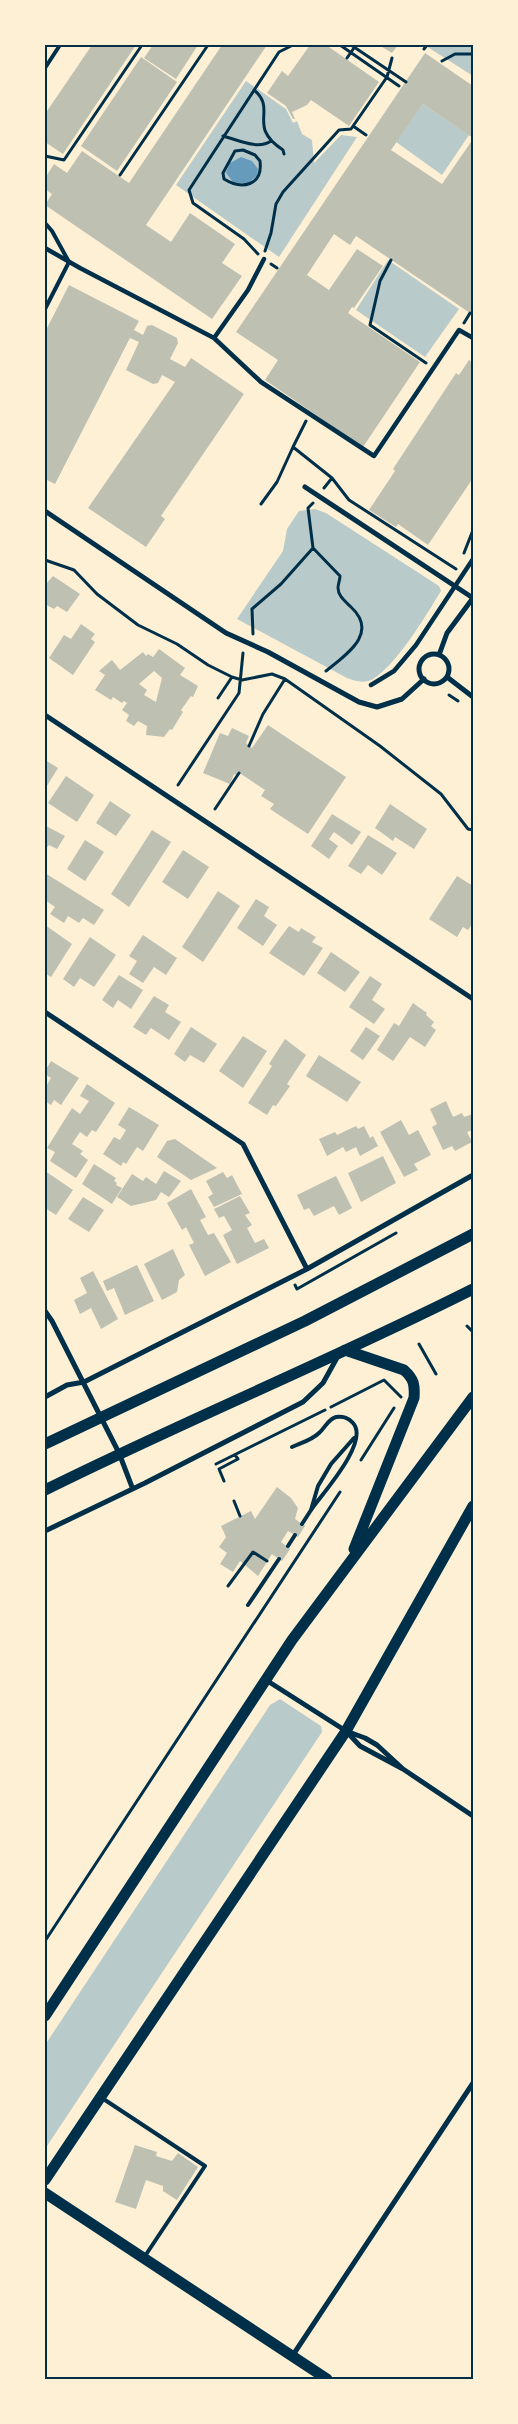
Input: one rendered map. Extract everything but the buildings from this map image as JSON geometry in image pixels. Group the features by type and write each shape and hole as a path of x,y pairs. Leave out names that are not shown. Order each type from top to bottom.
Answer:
{"main road":[{"path":"461,1240 473,1230"},
{"path":"45,1444 305,1321 473,1234"},
{"path":"45,1490 119,1453 473,1289"},
{"path":"342,1351 404,1370 415,1383 414,1398 348,1564"},
{"path":"45,2016 292,1640 473,1397"},
{"path":"45,2180 102,2098 346,1731 472,1510"},
{"path":"45,2193 327,2379"}],"street":[{"path":"45,248 214,338 262,382 374,456 459,330 473,338"},
{"path":"214,338 248,290 264,259"},
{"path":"305,487 473,598 447,633 439,654"},
{"path":"45,512 226,633 268,652 359,702 377,707 402,699 424,679"},
{"path":"372,685 394,671 416,645 473,559"},
{"path":"430,654 439,654 449,665 447,677 437,683 424,679 420,672 421,661 430,654"},
{"path":"447,677 473,697"},
{"path":"45,715 473,998"},
{"path":"45,1012 243,1144 307,1268"},
{"path":"45,1397 67,1385 84,1382 307,1268 473,1175"},
{"path":"45,1311 101,1416 119,1453 132,1488"},
{"path":"45,1531 145,1483 303,1402 323,1383 342,1351"},
{"path":"266,1680 346,1731 377,1745 403,1769"},
{"path":"346,1731 360,1746 403,1769 473,1816"},
{"path":"293,2356 473,2083"}],"lane":[{"path":"45,68 60,45"},
{"path":"45,223 52,231 69,262 45,310"},
{"path":"292,1448 312,1438 332,1419 338,1416 352,1421 357,1434 349,1457 336,1479 302,1524"},
{"path":"311,1510 318,1486 334,1457 357,1434"},
{"path":"288,1546 295,1535"},
{"path":"248,1605 279,1559"},
{"path":"102,2098 206,2166 144,2257"}],"path":[{"path":"45,156 64,160 142,45"},
{"path":"120,175 208,45"},
{"path":"264,259 244,239 193,203 189,190 279,52 293,45"},
{"path":"340,45 399,86"},
{"path":"347,58 354,46 406,82"},
{"path":"442,61 455,54 473,54"},
{"path":"264,259 276,204 283,192 339,130 351,129 387,77 392,58"},
{"path":"254,90 260,95 264,105 264,130 271,142 283,150 284,154"},
{"path":"353,126 366,135"},
{"path":"224,136 265,146 271,142"},
{"path":"250,153 252,144"},
{"path":"243,150 250,153 260,161 260,176 256,182 247,186 238,185 224,179 223,173 235,152 243,150"},
{"path":"392,260 380,281 370,325 433,368"},
{"path":"261,504 276,482 309,414"},
{"path":"293,447 332,478 349,500 463,574"},
{"path":"326,671 352,650 360,640 362,625 361,617 341,597 338,588 340,576 313,548 308,508 332,478"},
{"path":"457,570 473,530"},
{"path":"178,785 239,693 242,680 242,654 254,632 252,609 281,584 313,548"},
{"path":"45,560 74,570 97,594 138,625 176,644 232,678 242,680 272,674 285,679 380,746 441,794 468,829 473,830"},
{"path":"218,698 232,678"},
{"path":"250,746 263,714 285,679"},
{"path":"215,809 239,773"},
{"path":"467,1326 473,1332"},
{"path":"419,1344 436,1374"},
{"path":"216,1464 384,1380 401,1397"},
{"path":"358,1464 407,1387 415,1383"},
{"path":"224,1481 219,1468 238,1459 235,1454"},
{"path":"45,1941 342,1488"},
{"path":"234,1501 240,1516"},
{"path":"228,1586 253,1552 275,1566"}],"shaded area":[{"path":"473,45 473,76 426,46"},
{"path":"246,81 286,109 293,123 297,121 302,134 312,140 314,163 341,135 357,137 279,257 176,185"},
{"path":"423,104 469,135 442,175 396,142"},
{"path":"388,260 459,309 425,357 356,310"},
{"path":"315,509 326,513 439,586 441,591 401,651 382,672 370,681 347,678 237,619 283,551 287,529 299,511"},
{"path":"280,1699 321,1726 322,1732 45,2149 45,2045 270,1705"}],"water":[{"path":"241,157 252,161 258,169 257,176 247,184 233,182 226,173 230,163"}]}
